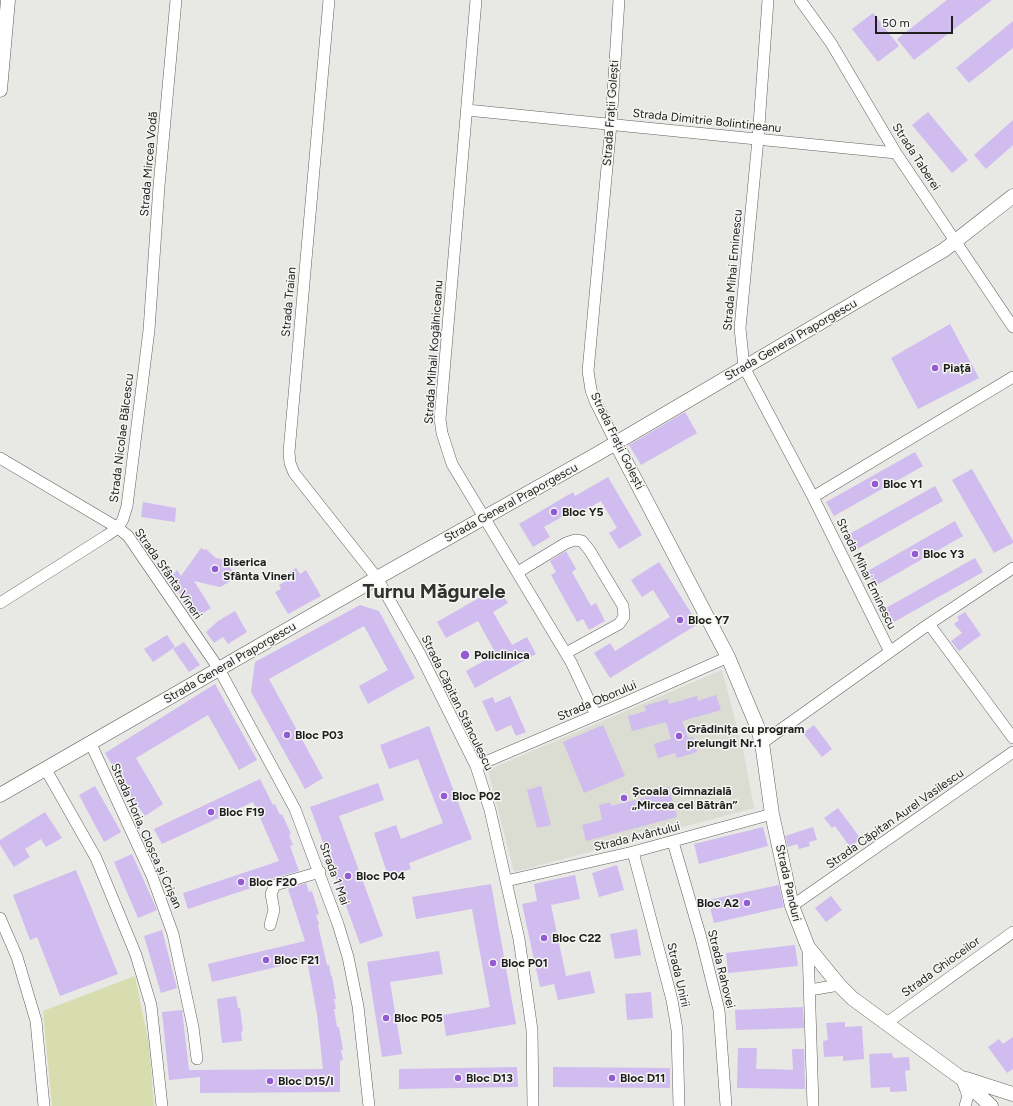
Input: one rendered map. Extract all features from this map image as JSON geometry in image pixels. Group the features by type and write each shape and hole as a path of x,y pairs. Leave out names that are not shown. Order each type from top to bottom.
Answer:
{"main road":[{"path":"0,90 8,0"},
{"name":"Strada General Praporgescu","path":"0,796 90,742 616,443 957,241 1013,196"},
{"name":"Strada Frații Golești","path":"616,443 728,657 752,712 762,743 764,760"},
{"name":"Strada Panduri","path":"764,760 772,814 792,906 808,947 839,985 885,1024 961,1078 991,1106"},
{"name":"Strada Panduri","path":"961,1078 1013,1094"}],"street":[{"name":"Strada Mircea Vodă","path":"149,330 176,0"},
{"name":"Strada Traian","path":"329,0 288,452 294,473 377,578"},
{"name":"Strada Mihail Kogălniceanu","path":"476,0 440,419 445,448 452,464 566,653 596,715"},
{"name":"Strada Frații Golești","path":"616,443 595,401 588,378 611,124 619,0"},
{"name":"Strada Mihai Eminescu","path":"768,0 758,139 740,328 744,367 813,497 890,652"},
{"name":"Strada Taberei","path":"800,0 831,43 896,153 957,241 1013,326"},
{"name":"Strada Dimitrie Bolintineanu","path":"467,110 896,153"},
{"name":"Strada Nicolae Bălcescu","path":"118,528 123,519 127,506 149,330"},
{"path":"813,497 1013,377"},
{"name":"Strada Sfânta Vineri","path":"0,458 118,528 128,536 219,669"},
{"path":"0,603 118,528"},
{"path":"518,572 566,543 575,540 582,541 590,551 623,606 624,617 619,624 566,653"},
{"path":"762,743 929,624 1013,568"},
{"name":"Strada Căpitan Stănculescu","path":"377,578 424,661 476,766 490,810 519,939 532,1030 533,1106"},
{"path":"929,624 1013,738"},
{"name":"Strada Oborului","path":"476,766 728,657"},
{"name":"Strada 1 Mai","path":"219,669 295,809 320,872 348,957 358,1006 369,1106"},
{"name":"Strada Horia, Cloșca și Crișan","path":"90,742 152,876 173,934 193,1027 197,1058"},
{"name":"Strada Căpitan Aurel Vasilescu","path":"792,906 1013,752"},
{"path":"45,768 96,858 136,954 151,1005 162,1106"},
{"name":"Strada Avântului","path":"506,881 673,842 772,814"},
{"name":"Strada Rahovei","path":"673,842 701,938 719,1010 726,1106"},
{"name":"Strada Unirii","path":"633,852 672,1000 677,1030 678,1106"},
{"path":"270,925 274,910 271,894 275,885 320,872"},
{"path":"0,918 17,957 36,1021 44,1106"},
{"name":"Strada Ghioceilor","path":"885,1024 1013,932"},
{"path":"808,947 813,1106"},
{"path":"810,990 839,985"},
{"path":"961,1078 968,1096 966,1106"}],"shaded area":[{"name":"Școala Gimnazială „Mircea cel Bătrân”","path":"722,670 744,755 754,808 514,872 488,770"}],"green space":[{"path":"135,976 149,1044 154,1106 52,1106 43,1011"}],"building":[{"path":"947,0 992,0 914,60 897,39"},
{"path":"873,13 899,46 878,62 852,29"},
{"path":"1013,21 1013,48 969,83 956,68"},
{"path":"928,112 968,160 952,173 912,125"},
{"path":"1013,120 1013,145 986,169 974,155"},
{"name":"Piață","path":"950,324 979,378 918,409 891,358"},
{"path":"685,412 697,433 641,465 629,445"},
{"name":"Bloc Y1","path":"915,452 923,466 834,516 826,502"},
{"path":"972,469 1013,541 1013,543 994,553 952,480"},
{"name":"Bloc Y5","path":"608,477 642,535 619,549 609,533 617,528 601,501 577,515 574,510 544,527 550,537 533,547 519,524 573,492 575,496"},
{"path":"935,486 943,501 854,551 846,536"},
{"path":"143,502 176,508 175,522 141,517"},
{"name":"Bloc Y3","path":"955,521 963,536 875,586 866,572"},
{"path":"201,548 204,550 206,549 216,558 225,560 232,570 233,575 231,581 220,587 194,581 211,608 197,617 169,579 177,570 181,576"},
{"path":"566,551 576,569 572,572 591,606 596,603 605,621 589,630 583,619 577,622 551,575 556,572 550,561"},
{"path":"975,558 983,572 894,622 886,608"},
{"name":"Bloc Y7","path":"659,562 698,624 610,678 594,653 610,643 615,651 670,617 653,590 642,597 631,580"},
{"path":"296,568 300,574 306,570 321,596 288,614 275,592 281,589 279,585 290,579 286,574"},
{"path":"498,587 508,603 493,612 512,645 527,637 536,654 475,688 466,671 496,654 478,621 446,638 437,622"},
{"name":"Bloc P03","path":"360,605 379,611 415,678 368,704 359,686 388,670 364,626 269,679 323,778 305,789 251,692 255,662"},
{"path":"235,611 247,632 228,644 223,637 214,643 206,632 218,621"},
{"path":"965,612 981,635 959,651 951,641 962,633 954,624 959,620 957,617"},
{"path":"167,635 175,647 153,662 144,649"},
{"path":"184,642 200,665 189,672 173,649"},
{"path":"215,684 257,760 239,770 208,715 136,758 163,804 145,816 128,792 105,753"},
{"path":"716,695 721,710 682,721 688,738 693,737 697,752 677,758 675,753 658,758 654,744 671,739 666,722 632,731 628,716 646,711 644,706 668,699 669,704 697,696 698,701"},
{"path":"510,696 526,732 516,736 511,725 496,732 482,701 493,697 495,703"},
{"path":"603,725 625,776 584,793 563,742"},
{"path":"814,725 832,749 822,757 803,733"},
{"name":"Bloc P02","path":"429,726 472,839 409,863 411,869 388,876 374,833 396,825 401,839 443,823 418,759 389,769 380,745"},
{"path":"260,779 273,805 275,804 280,815 282,814 291,834 289,835 293,845 290,846 299,871 273,878 269,882 188,909 183,893 279,861 253,802 162,844 154,829"},
{"name":"Bloc P04","path":"378,783 384,800 339,816 383,936 360,944 310,807"},
{"path":"95,786 121,832 104,842 79,795"},
{"path":"541,786 551,825 537,828 527,790"},
{"path":"669,787 677,817 586,841 582,825 602,820 599,805 610,802 611,806 659,794 658,790"},
{"path":"838,808 861,839 850,847 835,826 832,828 824,818"},
{"path":"45,812 62,838 46,847 41,839 25,849 30,857 14,867 0,845 0,840"},
{"path":"763,827 768,846 699,864 694,844"},
{"path":"813,827 817,840 809,842 810,846 799,849 797,844 788,847 785,836"},
{"path":"132,854 157,910 138,918 114,862"},
{"path":"617,865 624,890 599,897 592,873"},
{"path":"76,870 118,974 60,996 37,937 30,940 13,895"},
{"name":"Bloc C22","path":"575,875 580,899 551,905 566,976 590,971 595,993 558,1000 554,984 540,987 522,904 537,901 534,884"},
{"path":"306,883 309,892 312,891 319,914 316,915 318,925 327,965 329,965 332,976 336,999 334,999 336,1009 334,1009 343,1050 341,1050 343,1060 340,1061 340,1092 200,1093 200,1077 169,1080 162,1012 182,1010 189,1070 323,1069 317,1014 307,960 212,982 208,964 305,941 288,889"},
{"name":"Bloc P01","path":"491,884 516,1024 446,1036 443,1015 490,1007 472,909 416,919 412,897"},
{"name":"Bloc A2","path":"779,885 784,907 714,923 708,900"},
{"path":"831,896 842,910 826,922 815,908"},
{"path":"637,929 641,955 615,959 610,934"},
{"path":"162,930 177,988 161,993 144,936"},
{"path":"795,945 798,966 728,973 726,953"},
{"name":"Bloc P05","path":"439,951 443,974 390,982 402,1054 382,1057 367,962"},
{"path":"651,992 653,1018 627,1020 625,994"},
{"path":"236,996 238,1008 240,1008 243,1031 241,1032 242,1041 222,1043 217,999"},
{"path":"803,1007 804,1028 736,1030 735,1010"},
{"path":"845,1022 845,1027 862,1026 864,1059 843,1061 843,1056 824,1057 823,1041 828,1040 826,1023"},
{"path":"1013,1037 1013,1069 1007,1073 988,1047 999,1039 1003,1044"},
{"path":"738,1048 757,1048 756,1069 793,1070 792,1049 804,1049 805,1089 737,1088"},
{"path":"892,1053 893,1058 909,1057 910,1070 905,1071 907,1091 890,1092 890,1087 871,1088 869,1054"},
{"name":"Bloc D13","path":"517,1067 518,1087 399,1089 399,1069"},
{"name":"Bloc D11","path":"553,1067 670,1068 670,1088 553,1087"}],"place":[{"name":"Piață","path":"935,368"},
{"name":"Bloc Y1","path":"875,484"},
{"name":"Bloc Y5","path":"554,512"},
{"name":"Bloc Y3","path":"915,554"},
{"name":"Biserica Sfânta Vineri","path":"215,569"},
{"name":"Bloc Y7","path":"680,620"},
{"name":"Policlinica","path":"465,655"},
{"name":"Bloc P03","path":"287,735"},
{"name":"Grădinița cu program prelungit Nr.1","path":"679,736"},
{"name":"Bloc P02","path":"444,796"},
{"name":"Școala Gimnazială „Mircea cel Bătrân”","path":"624,798"},
{"name":"Bloc F19","path":"211,812"},
{"name":"Bloc P04","path":"348,876"},
{"name":"Bloc F20","path":"241,882"},
{"name":"Bloc A2","path":"747,903"},
{"name":"Bloc C22","path":"544,938"},
{"name":"Bloc F21","path":"266,960"},
{"name":"Bloc P01","path":"493,963"},
{"name":"Bloc P05","path":"386,1018"},
{"name":"Bloc D13","path":"458,1078"},
{"name":"Bloc D11","path":"612,1078"},
{"name":"Bloc D15/I","path":"270,1081"}],"district":[{"name":"Turnu Măgurele","path":"434,592"}]}
